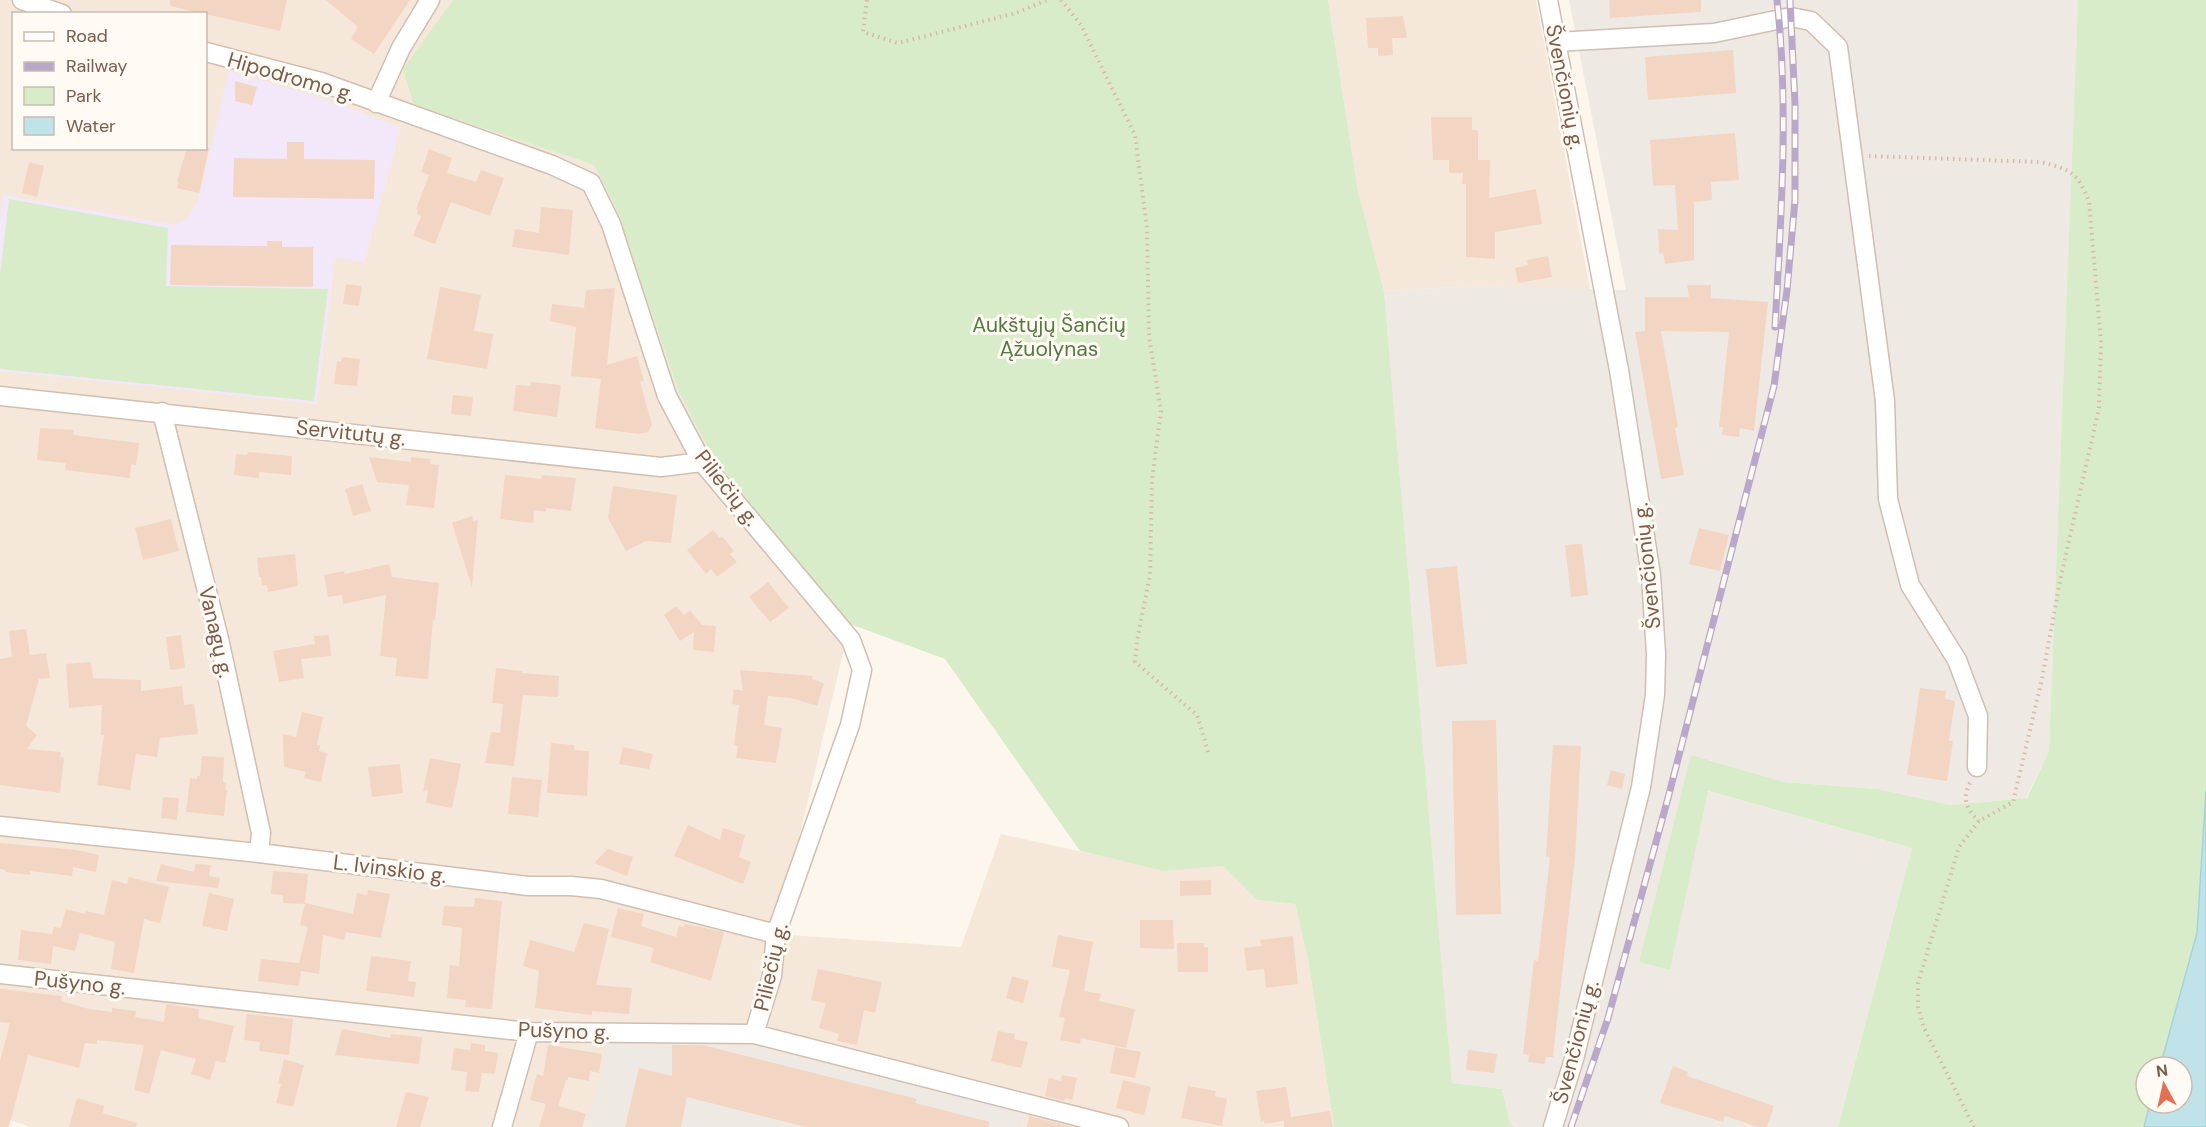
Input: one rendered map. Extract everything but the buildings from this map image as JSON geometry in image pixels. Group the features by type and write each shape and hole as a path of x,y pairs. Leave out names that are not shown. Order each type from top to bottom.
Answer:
{"street":[{"path":"22,0 56,12"},
{"path":"376,103 401,48 430,0"},
{"name":"Švenčionių g.","path":"1548,0 1619,370 1652,575 1656,664 1655,694 1641,787 1574,1059 1553,1127"},
{"path":"1556,42 1714,33 1791,17 1811,21 1838,47 1885,401 1888,499 1910,585 1957,660 1978,716 1977,767"},
{"name":"Hipodromo g.","path":"207,52 321,82 376,103"},
{"name":"Piliečių g.","path":"376,103 552,165 591,183 611,224 667,396 702,462 851,640 862,670 850,725 776,934 772,976 754,1035"},
{"name":"Servitutų g.","path":"0,396 661,467 702,462"},
{"name":"Vanagų g.","path":"162,412 221,651 261,833 259,853"},
{"name":"L. Ivinskio g.","path":"0,826 259,853 528,886 601,889 776,934"},
{"name":"Pušyno g.","path":"0,974 529,1032 754,1035 1119,1127"},
{"path":"502,1127 529,1032"}],"path":[{"path":"867,0 863,32 898,43 1016,13 1047,0"},
{"path":"1061,0 1081,25 1135,135 1147,228 1149,336 1161,411 1152,480 1150,575 1135,662 1197,715 1209,755"},
{"path":"1854,156 2040,162 2063,168 2080,180 2089,201 2101,343 2099,408 2060,581 2042,679 2013,802 1979,821 1959,847 1918,983 1917,1008 1924,1029 1974,1127"},
{"path":"1977,767 1964,795 1968,811 1979,821"}],"shaded area":[{"path":"0,0 453,0 447,8 414,104 594,165 615,206 679,393 714,459 850,624 776,934 961,947 1001,834 1164,870 1223,866 1257,900 1295,904 1308,959 1334,1127 1022,1127 1025,1114 590,1117 586,1127 31,1127 0,1117"},
{"path":"1328,0 1536,0 1590,290 1476,286 1384,291 1358,191"},
{"path":"1569,0 2078,0 2049,751 2026,798 1951,805 1878,789 1784,782 1709,760 1639,962 1670,969 1707,791 1912,848 1838,1127 1515,1127 1510,1124 1502,1089 1452,1083 1384,291 1476,286 1626,290"},
{"path":"229,71 324,99 401,127 364,262 335,257 317,404 0,371 0,223 3,195 173,225 188,219 199,198"},
{"path":"732,1041 1025,1114 1022,1127 586,1127 609,1043"}],"green space":[{"name":"Aukštųjų Šančių Ąžuolynas","path":"453,0 1328,0 1358,191 1384,291 1452,1083 1502,1089 1510,1124 1515,1127 1334,1127 1308,959 1295,904 1257,900 1223,866 1164,871 1080,851 945,659 850,624 714,459 679,393 615,206 594,165 414,105 403,69"},
{"path":"2078,0 2206,0 2206,790 2197,933 2163,1055 2134,1055 2134,1115 2147,1115 2144,1127 1838,1127 1912,848 1708,791 1670,970 1639,962 1691,755 1784,782 1878,789 1951,805 2027,798 2049,751"},
{"path":"9,199 168,228 166,286 328,289 314,401 0,369 0,275"}],"water":[{"path":"2206,790 2206,1127 2144,1127 2147,1115 2194,1115 2194,1055 2163,1055 2197,933"}],"railway":[{"path":"1775,327 1783,122 1783,81 1777,0"},
{"path":"1571,1127 1608,1018 1668,798 1774,386 1787,290 1795,200 1795,104 1790,0"}]}
